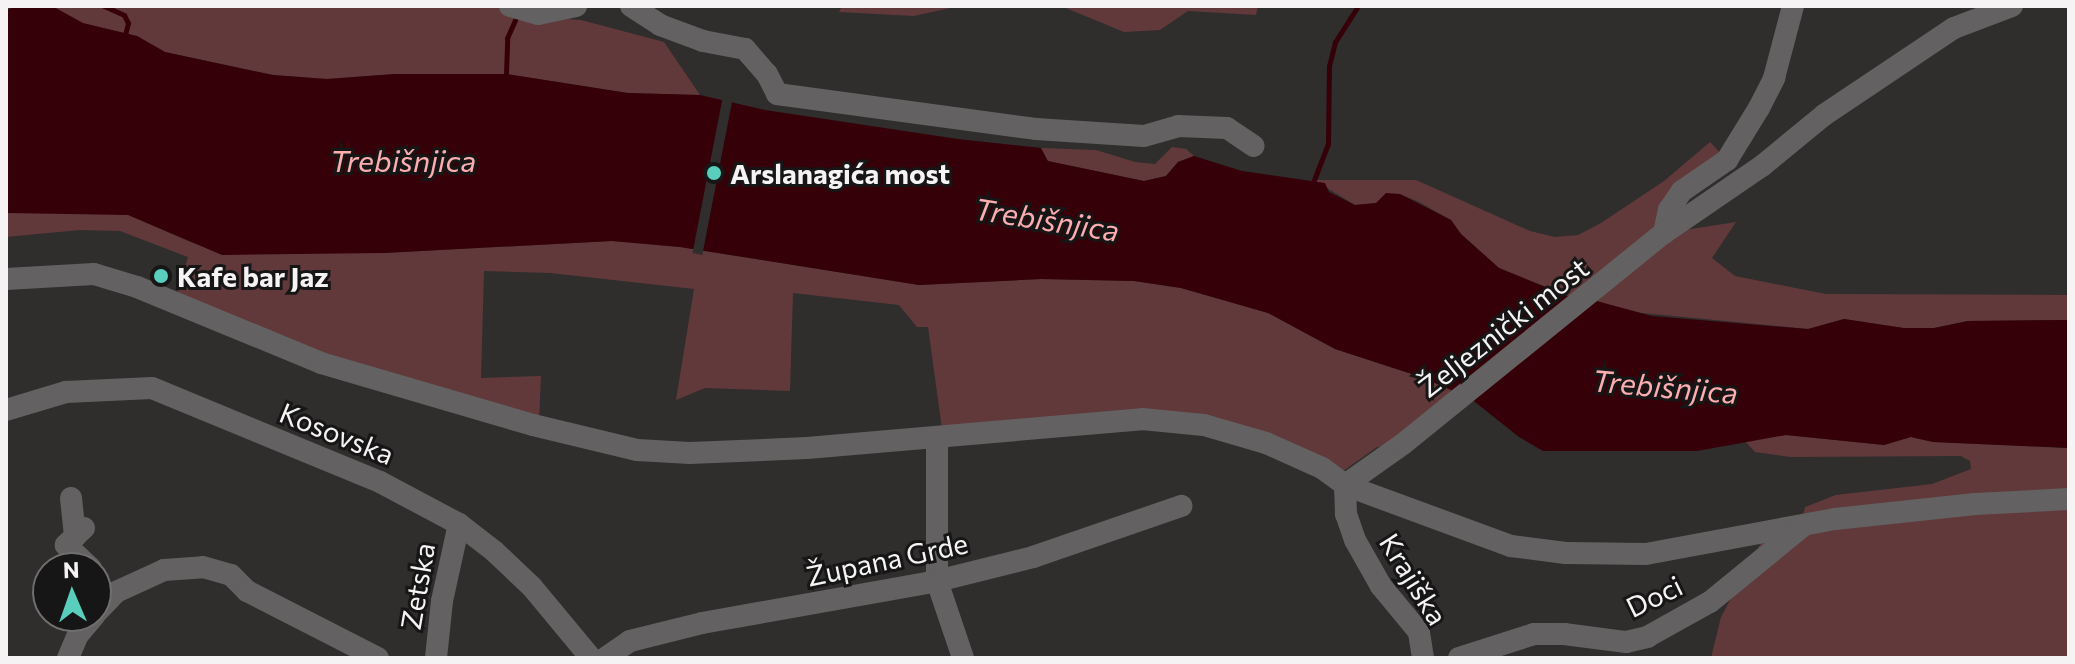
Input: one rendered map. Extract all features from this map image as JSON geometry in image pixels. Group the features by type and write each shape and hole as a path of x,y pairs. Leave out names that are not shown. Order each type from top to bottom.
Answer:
{"street":[{"path":"510,6 538,14 576,6"},
{"path":"631,6 660,25 703,41 716,41 745,49 767,74 777,94 1036,129 1144,136 1178,126 1227,128 1254,146"},
{"path":"1664,233 1669,210 1682,191 1727,160 1759,108 1774,78 1793,6"},
{"name":"Željeznički most","path":"1345,485 1403,444 1640,256 1664,233 1762,166 1824,115 1954,28 2012,6"},
{"path":"6,279 94,274 137,287 321,363 533,425 637,450 690,453 937,437 1142,419 1204,425 1296,455 1345,485 1511,546 1566,553 1646,554 1804,525 1975,504 2069,499"},
{"name":"Kosovska","path":"6,410 66,392 152,388 392,487 459,524 494,551 532,587 591,658"},
{"path":"937,437 937,581 963,658"},
{"name":"Krajiška","path":"1345,485 1346,514 1355,540 1381,586 1419,632 1423,658"},
{"path":"71,498 80,532 66,545 74,552"},
{"name":"Župana Grde","path":"605,658 630,641 702,623 937,581 1033,557 1181,506"},
{"name":"Zetska","path":"436,658 442,601 459,524"},
{"name":"Doci","path":"1459,658 1534,634 1564,634 1626,642 1647,637 1710,602 1804,525"},
{"path":"112,596 164,570 203,567 225,571 247,591 378,658"},
{"path":"112,588 116,592"},
{"path":"68,658 81,632"}],"shaded area":[{"path":"52,6 490,6 533,17 581,20 664,42 700,95 628,93 506,74 395,74 327,79 273,75 165,52 137,36 83,24"},
{"path":"842,6 959,6 914,16 839,12"},
{"path":"1061,6 1258,6 1256,15 1188,11 1160,30 1124,32"},
{"path":"1710,142 1727,160 1682,191 1665,233 1736,222 1712,258 1735,276 1826,294 2069,295 2069,320 1968,321 1934,328 1903,328 1844,319 1808,329 1632,312 1593,300 1575,299 1499,268 1461,234 1451,220 1400,194 1377,203 1355,205 1314,180 1416,180 1530,231 1555,237 1578,235 1664,181"},
{"path":"1172,147 1186,149 1194,156 1178,162 1166,176 1144,181 1047,161 1041,148 1096,150 1135,162 1155,164"},
{"path":"62,211 129,215 193,243 384,253 612,241 680,247 919,285 1041,279 1134,281 1181,288 1268,313 1335,349 1421,377 1457,393 1387,446 1377,447 1343,471 1206,418 942,429 928,327 917,327 899,305 793,293 790,391 705,388 676,400 694,289 550,273 484,271 481,378 541,376 539,421 321,363 174,304 188,257 120,231 80,230 6,237 6,213"},
{"path":"1786,435 1884,445 1911,437 1933,442 2067,448 2069,495 1802,520 1805,507 1836,495 1932,484 1971,469 1970,461 1961,456 1791,457 1755,452 1744,440"},
{"path":"2069,505 2069,658 1711,658 1721,617 1763,539 1833,525"}],"water":[{"name":"Trebišnjica","path":"15,6 52,6 83,23 137,36 165,52 273,75 327,79 395,74 506,74 628,93 700,95 765,110 958,139 1041,148 1048,161 1144,181 1166,176 1178,162 1194,156 1242,171 1325,183 1329,192 1355,205 1376,203 1386,193 1400,194 1451,220 1461,234 1499,268 1575,299 1593,300 1652,316 1808,329 1844,319 1904,328 1934,328 1968,321 2069,320 2069,448 1933,442 1911,437 1884,445 1786,435 1697,451 1543,451 1519,437 1470,398 1421,377 1335,349 1268,313 1181,288 1134,281 1041,279 919,285 680,247 612,241 384,253 222,255 128,215 6,213 6,11"}],"pier":[{"name":"Arslanagića most","path":"723,96 733,98 702,255 692,253"}],"waterway":[{"path":"104,6 124,15 128,23 125,35"},
{"path":"1314,180 1328,144 1329,66 1335,42 1358,6"},
{"path":"506,74 507,38 515,20"}],"place":[{"name":"Arslanagića most","path":"714,173"},
{"name":"Kafe bar Jaz","path":"161,276"}]}
